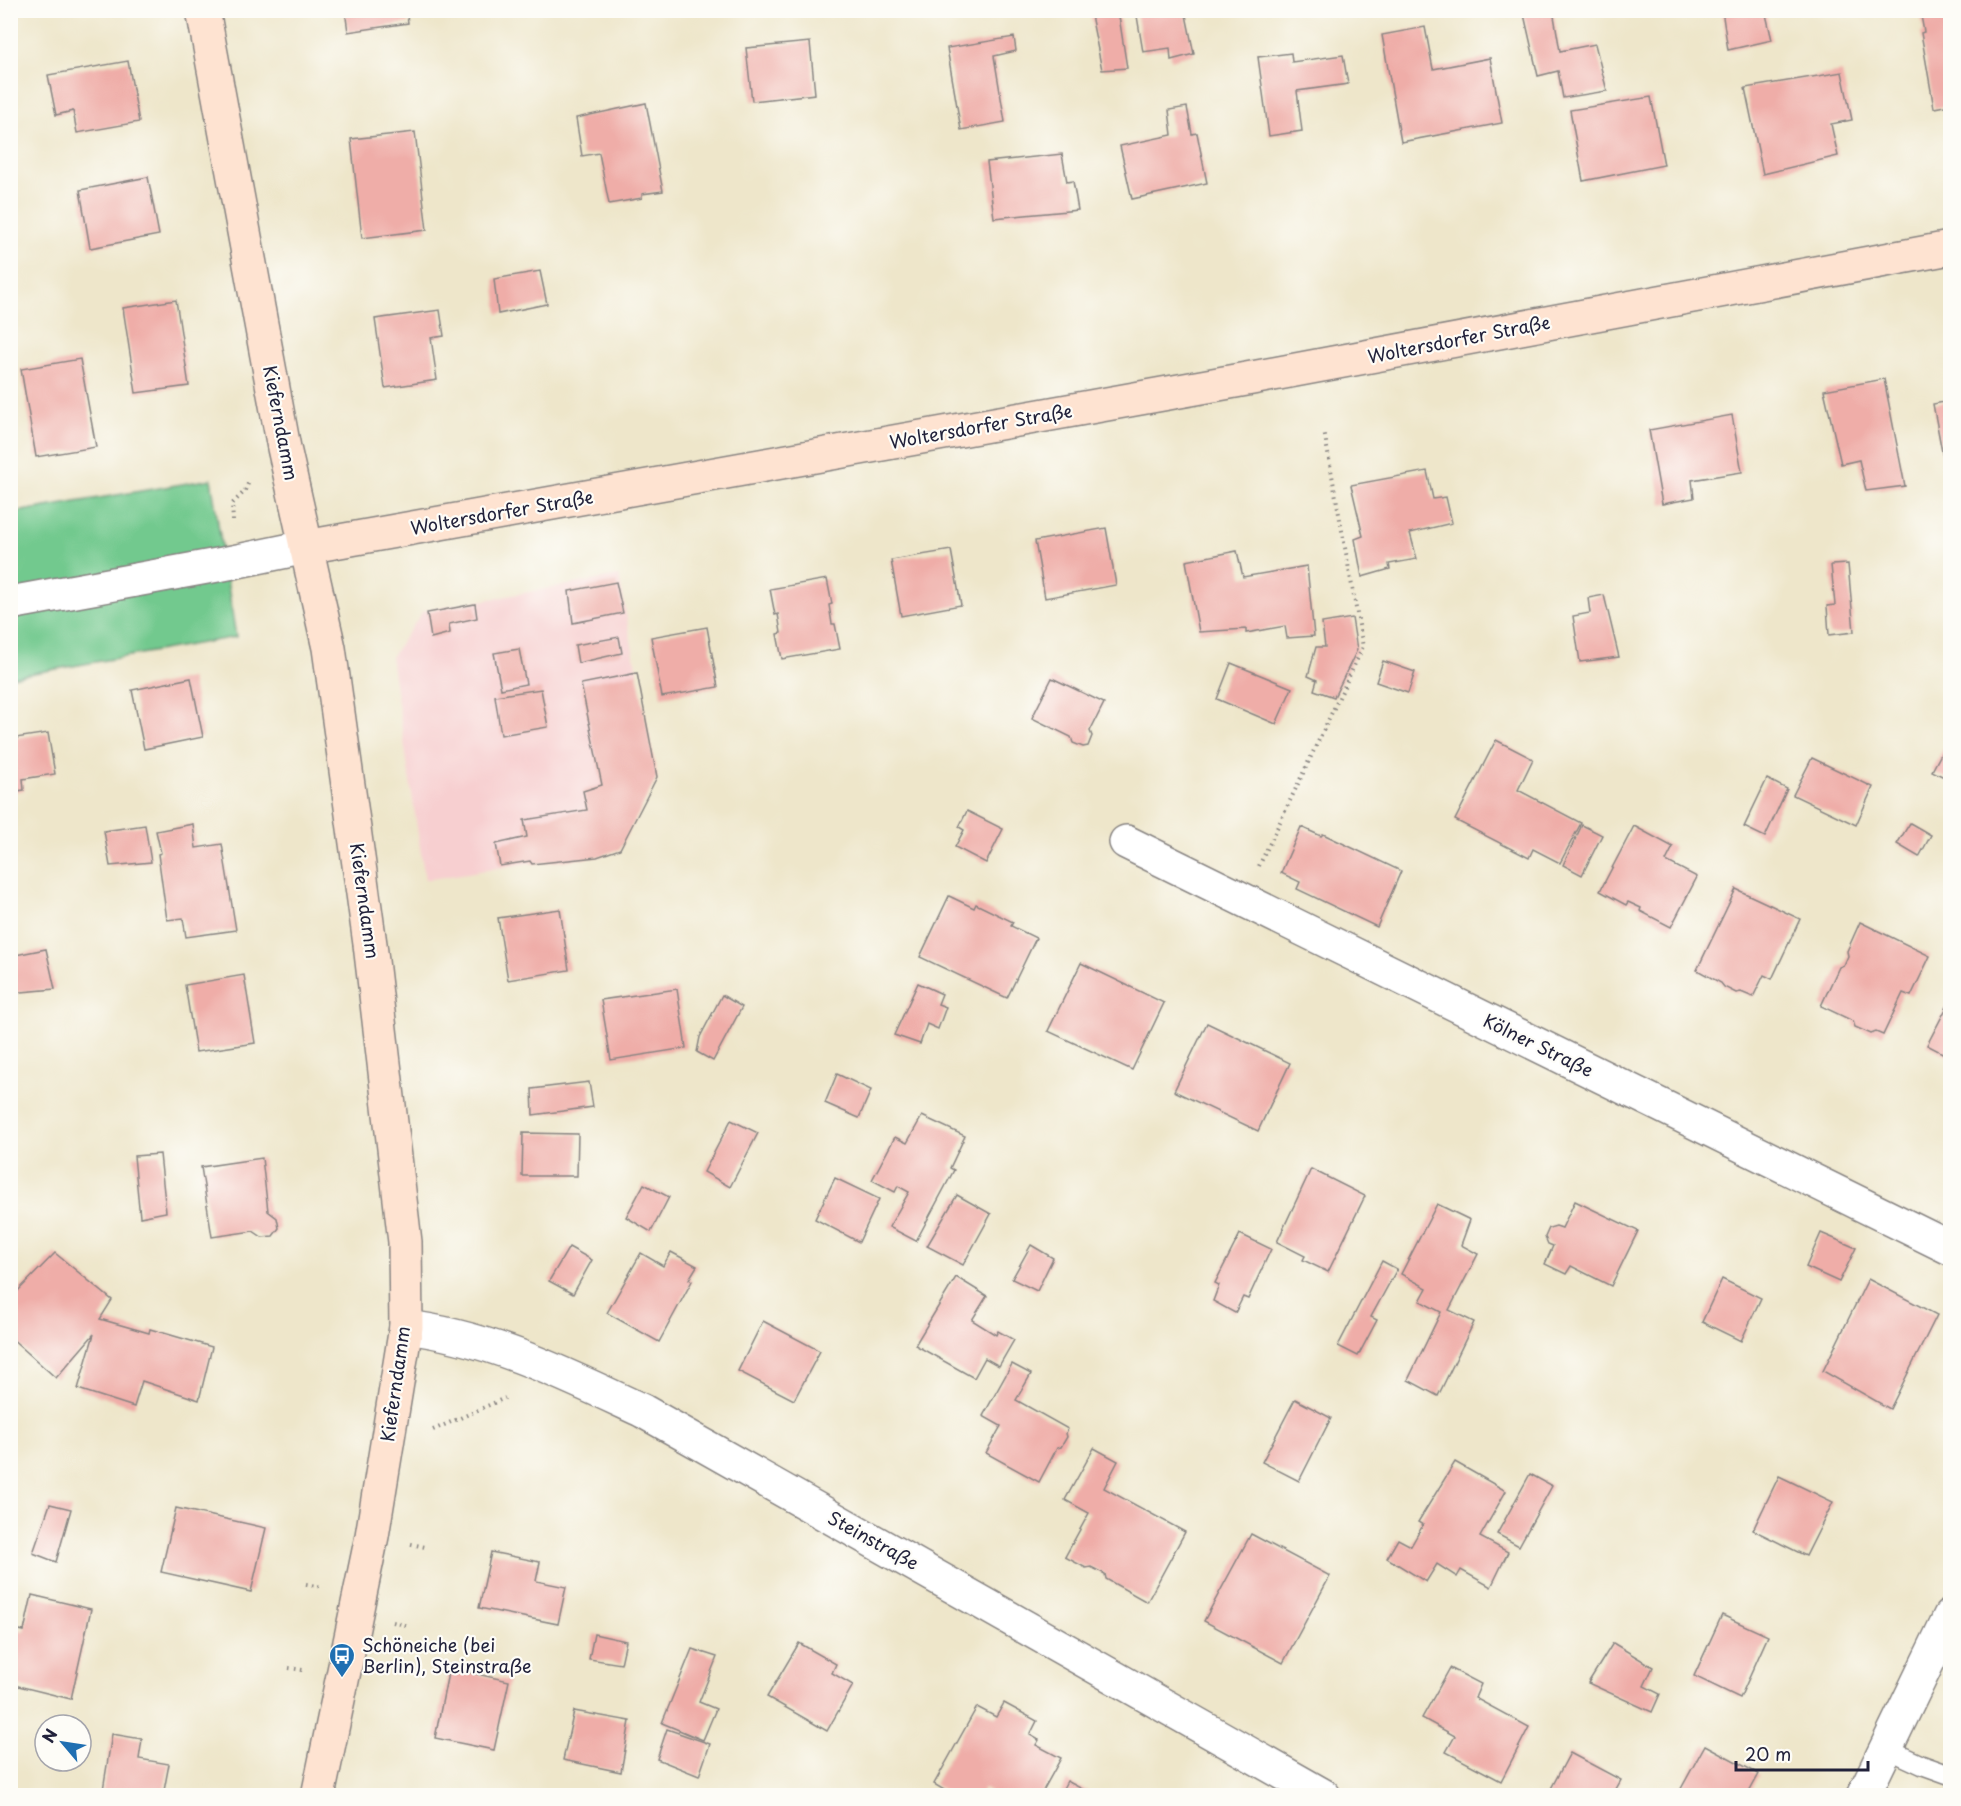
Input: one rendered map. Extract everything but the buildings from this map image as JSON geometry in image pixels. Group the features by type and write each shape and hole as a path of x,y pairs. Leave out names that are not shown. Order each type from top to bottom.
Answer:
{"street":[{"name":"Kieferndamm","path":"203,10 282,436 329,648 370,944 405,1242 406,1327 372,1536 318,1796"},
{"name":"Woltersdorfer Straße","path":"10,603 306,547 1326,365 1950,248"},
{"name":"Kölner Straße","path":"1126,842 1950,1248"},
{"name":"Steinstraße","path":"406,1327 439,1331 478,1341 561,1372 643,1411 1324,1796"},
{"path":"1863,1796 1950,1616"}],"lane":[{"path":"1885,1748 1933,1770 1950,1775"}],"path":[{"path":"1243,901 1363,647 1324,431"},
{"path":"433,1430 505,1398"},
{"path":"405,1543 425,1547"}],"shaded area":[{"path":"619,576 657,778 620,848 425,880 391,657 423,611"}],"green space":[{"path":"211,479 236,637 11,677 11,513"}],"place":[{"name":"Schöneiche (bei Berlin), Steinstraße","path":"342,1679"}]}
